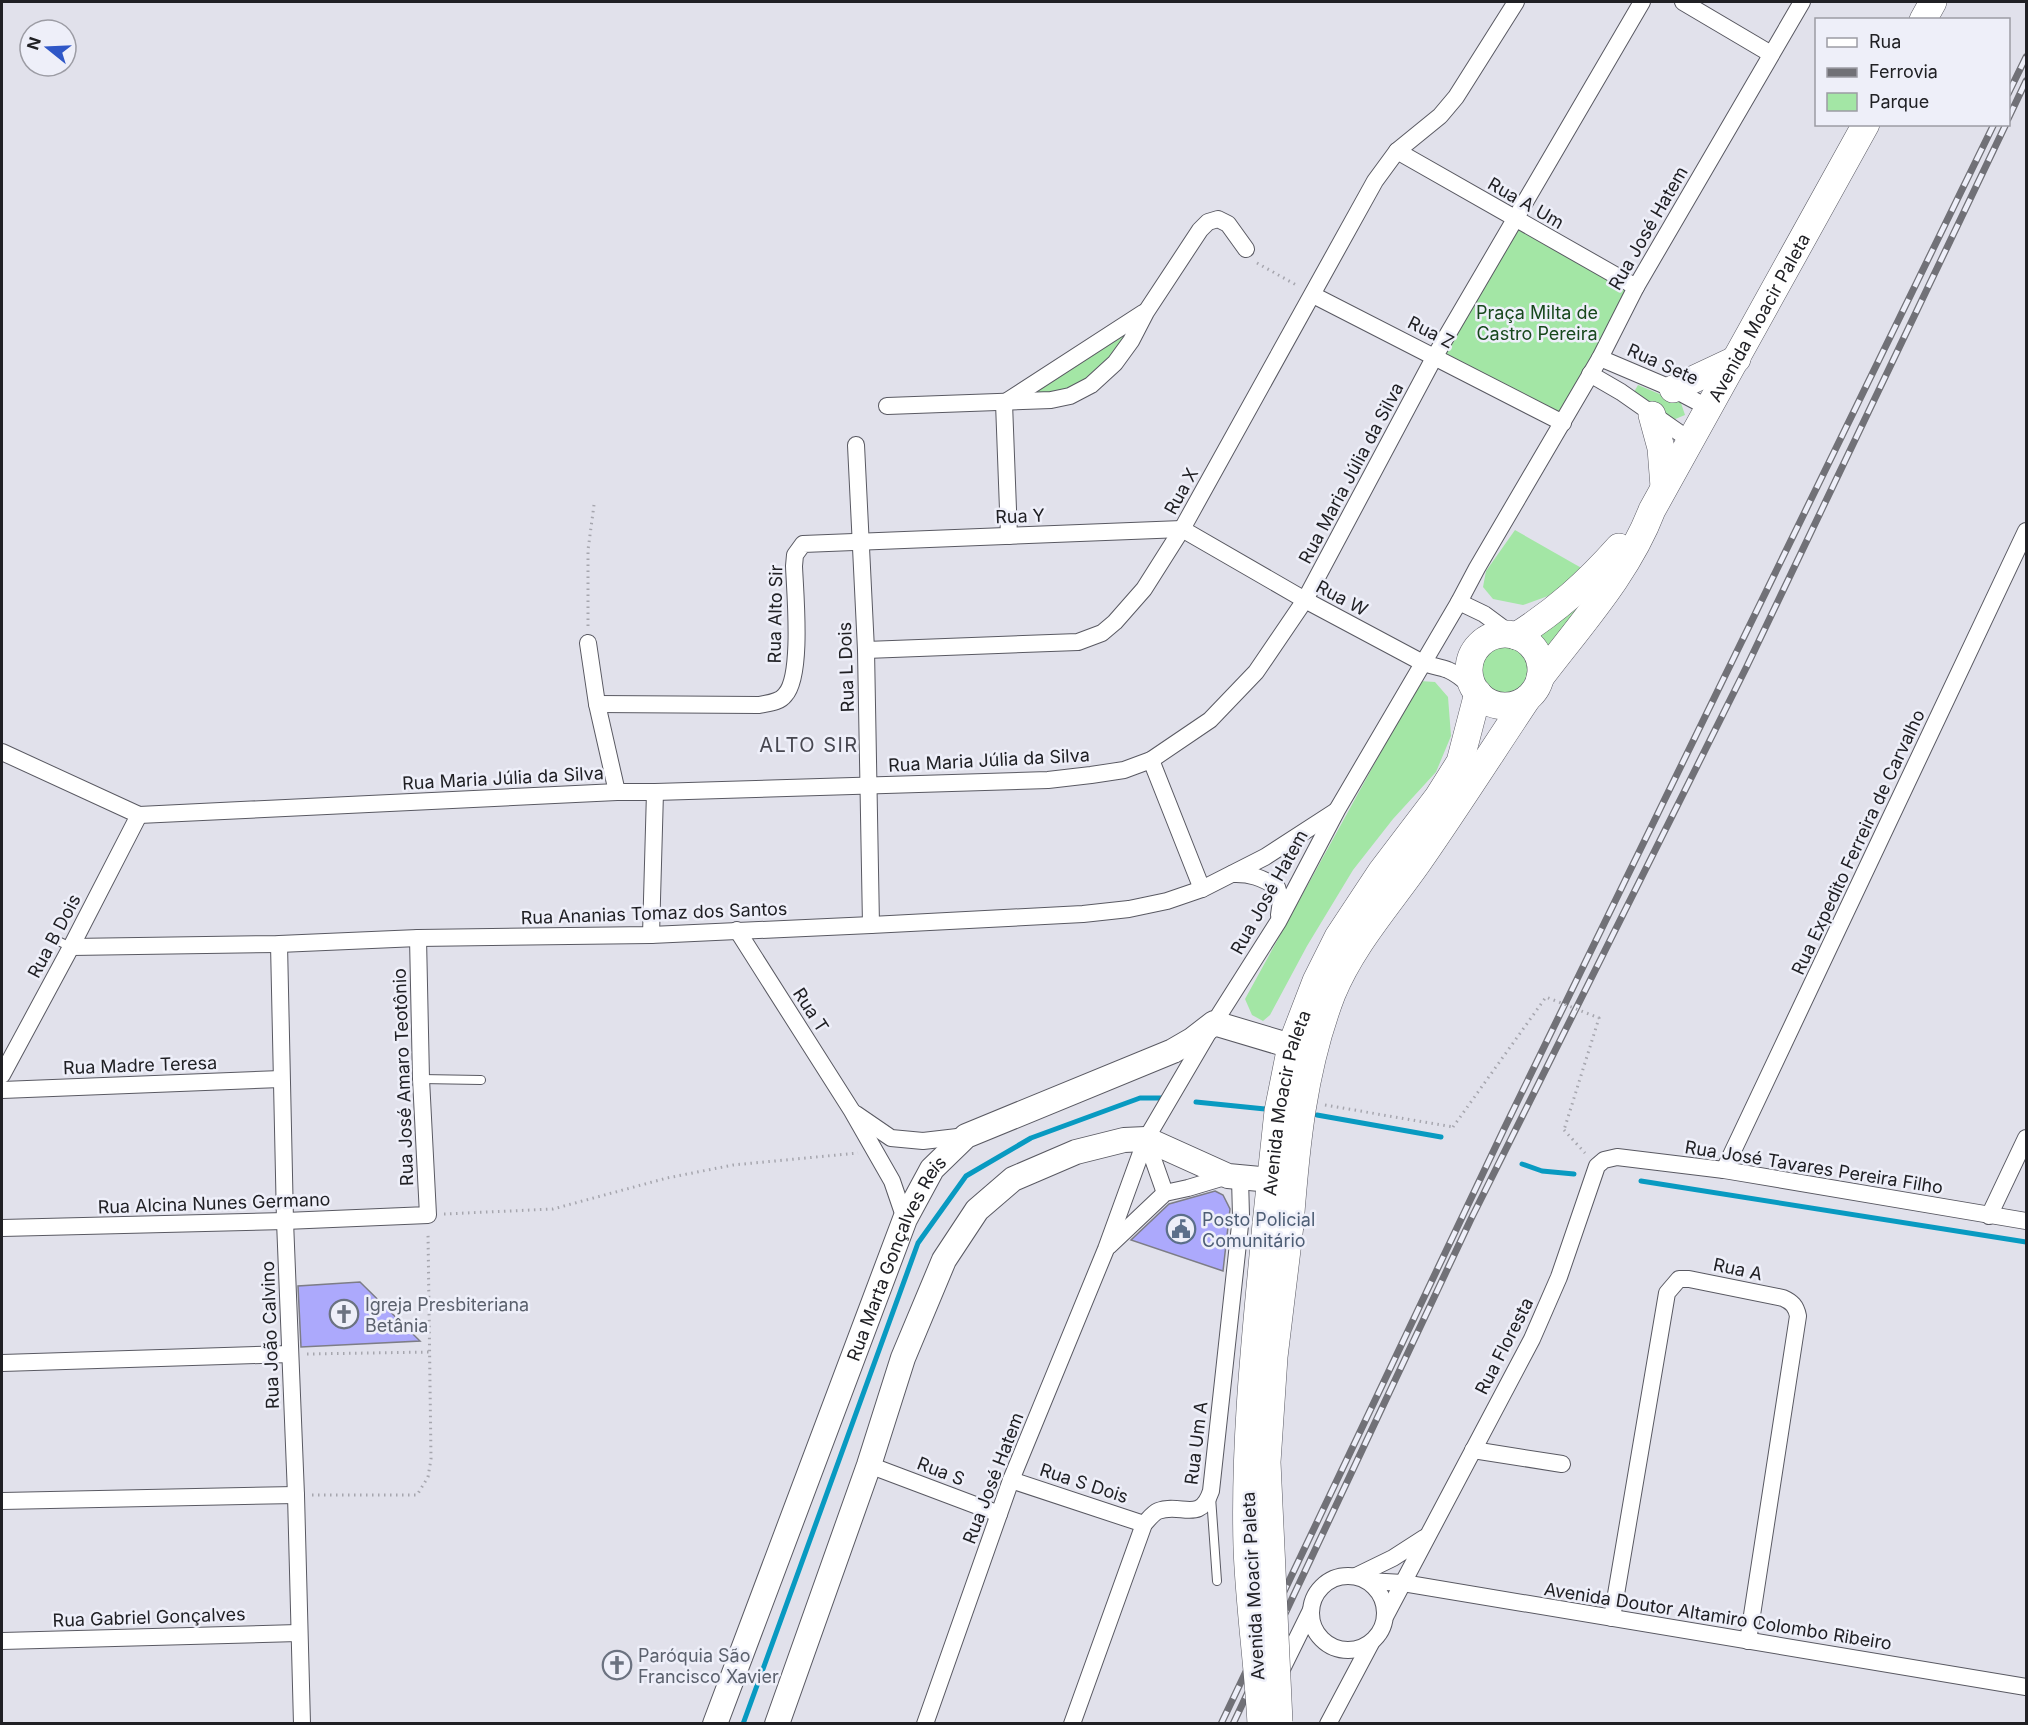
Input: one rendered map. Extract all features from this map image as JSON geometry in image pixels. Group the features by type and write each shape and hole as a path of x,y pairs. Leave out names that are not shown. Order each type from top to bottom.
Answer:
{"main road":[{"path":"1924,18 1933,2"},
{"name":"Avenida Moacir Paleta","path":"1262,1724 1247,1548 1249,1397 1278,1225 1313,1050 1333,992 1366,932 1418,862 1534,689 1613,581 1634,548 1658,498 1865,126"},
{"path":"1673,389 1737,359"},
{"path":"1652,415 1661,448 1658,498"},
{"name":"Avenida Moacir Paleta","path":"1279,1724 1267,1462 1274,1357 1278,1225 1271,1180 1278,1111 1291,1046 1316,981 1338,937 1381,872 1438,797 1460,762 1476,691 1470,678 1469,666 1472,655 1488,638 1499,634 1501,626 1549,614 1572,595 1588,581 1658,498"},
{"path":"1476,691 1496,705 1507,706 1518,704 1534,689 1541,668 1539,657 1533,648 1501,626"}],"street":[{"name":"Rua X","path":"866,650 1078,642 1102,633 1124,614 1144,589 1182,529 1365,198 1397,151 1440,116 1455,97 1516,2"},
{"name":"Rua Maria Júlia da Silva","path":"2,752 139,815 617,792 1048,780 1124,770 1151,760 1210,720 1256,672 1305,600 1435,356 1642,2"},
{"path":"1683,2 1771,54"},
{"name":"Rua José Hatem","path":"925,1724 1011,1480 1106,1249 1146,1139 1214,1023 1278,922 1337,810 1563,423 1600,358 1636,287 1802,2"},
{"name":"Rua A Um","path":"1397,151 1636,287"},
{"path":"887,406 1004,403 1051,400 1070,396 1091,385 1115,363 1200,230 1208,222 1218,219 1228,224 1246,249"},
{"name":"Rua Z","path":"1313,295 1563,423"},
{"path":"1004,403 1146,312"},
{"name":"Rua Sete","path":"1600,358 1673,389 1709,408"},
{"path":"1590,374 1621,392 1691,441"},
{"path":"1004,403 1009,536"},
{"name":"Rua L Dois","path":"856,445 866,650 872,925"},
{"name":"Rua Y","path":"860,542 1182,529"},
{"name":"Rua W","path":"1182,529 1305,600 1423,663"},
{"name":"Rua Expedito Ferreira de Carvalho","path":"1724,1170 2026,531"},
{"name":"Rua Alto Sir","path":"597,704 759,705 778,701 786,694 796,661 795,555 803,544 860,542"},
{"name":"Rua José Hatem","path":"1477,568 1473,590 1501,626"},
{"path":"1459,602 1501,626"},
{"path":"588,643 597,704 617,792"},
{"path":"1423,663 1456,674 1476,691"},
{"path":"1151,760 1202,889"},
{"path":"651,935 655,792"},
{"name":"Rua Ananias Tomaz dos Santos","path":"64,943 279,944 418,938 651,935 872,925 1129,909 1167,901 1202,889 1265,856 1337,810"},
{"name":"Rua B Dois","path":"2,1075 64,943 139,815"},
{"path":"1231,874 1244,873 1262,878 1276,887 1281,901 1278,922"},
{"name":"Rua T","path":"736,930 852,1112 892,1181 905,1219"},
{"name":"Rua José Amaro Teotônio","path":"418,938 421,1079 428,1215"},
{"name":"Rua João Calvino","path":"279,944 285,1221 302,1724"},
{"path":"1214,1023 1291,1046"},
{"name":"Rua Marta Gonçalves Reis","path":"715,1724 905,1219 932,1168 966,1136 1173,1051 1214,1023"},
{"name":"Rua Madre Teresa","path":"2,1090 281,1079"},
{"name":"Rua T","path":"852,1112 891,1138 923,1141 966,1136"},
{"path":"1989,1216 2026,1138"},
{"path":"1146,1139 1165,1193 1234,1177 1271,1180"},
{"path":"777,1724 869,1465 903,1358 944,1260 977,1210 1013,1179 1076,1152 1108,1143 1146,1139 1234,1177"},
{"name":"Rua José Tavares Pereira Filho","path":"1597,1166 1604,1160 1617,1157 1724,1170 2026,1221"},
{"name":"Rua Floresta","path":"1328,1724 1371,1643 1384,1626 1386,1615 1427,1535 1532,1339 1556,1285 1597,1166"},
{"name":"Rua Um A","path":"1144,1524 1156,1512 1199,1509 1205,1505 1211,1491 1241,1216 1234,1177"},
{"name":"Rua José Hatem","path":"1106,1249 1165,1193"},
{"name":"Rua Alcina Nunes Germano","path":"2,1228 428,1215"},
{"name":"Rua A","path":"1612,1618 1667,1293 1678,1279 1689,1279 1783,1298 1797,1309 1798,1316 1748,1641"},
{"path":"2,1363 290,1354"},
{"path":"1473,1450 1562,1464"},
{"name":"Rua S","path":"869,1465 999,1514"},
{"name":"Rua S Dois","path":"1011,1480 1144,1524"},
{"path":"2,1501 296,1495"},
{"path":"1072,1724 1144,1524"},
{"name":"Rua Floresta","path":"1362,1579 1427,1535"},
{"name":"Rua Floresta","path":"1256,1724 1315,1597 1327,1583 1343,1576 1403,1583"},
{"path":"1362,1579 1378,1590 1384,1602 1386,1615"},
{"name":"Avenida Doutor Altamiro Colombo Ribeiro","path":"1403,1583 2026,1687"},
{"path":"1311,1609 1311,1621 1316,1633 1330,1646 1348,1651 1360,1649 1371,1643"},
{"name":"Rua Gabriel Gonçalves","path":"2,1641 298,1633"}],"lane":[{"path":"421,1079 481,1080"},
{"path":"1211,1491 1217,1581"}],"path":[{"path":"1257,264 1313,295"},
{"path":"588,643 588,550 594,505"},
{"path":"1303,1102 1453,1127 1546,996 1599,1018 1564,1130 1597,1166"},
{"path":"296,1495 417,1495 428,1477 431,1459 431,1352 428,1215 553,1209 667,1178 733,1165 874,1151"},
{"path":"290,1354 431,1352"}],"green space":[{"name":"Praça Milta de Castro Pereira","path":"1514,219 1636,287 1563,423 1435,356"},
{"path":"1136,321 1120,350 1068,394 1018,399"},
{"path":"1638,385 1681,403 1685,415 1673,420 1634,392"},
{"path":"1515,530 1585,570 1559,592 1523,605 1493,599 1483,587 1486,571"},
{"path":"1592,585 1551,650 1533,635"},
{"path":"1498,640 1510,640 1521,645 1529,653 1534,670 1532,682 1521,695 1510,700 1498,700 1487,695 1479,687 1474,676 1474,664 1479,653 1487,645"},
{"path":"1420,681 1435,682 1448,697 1451,736 1436,772 1393,819 1353,870 1307,946 1270,1015 1263,1021 1252,1015 1245,999"}],"building":[{"name":"Posto Policial Comunitário","path":"1215,1191 1223,1195 1230,1209 1223,1271 1131,1240 1169,1204"},
{"name":"Igreja Presbiteriana Betânia","path":"360,1282 420,1341 301,1347 298,1286"}],"waterway":[{"path":"743,1724 918,1243 966,1176 1031,1138 1140,1098 1162,1098"},
{"path":"1196,1102 1265,1109"},
{"path":"1317,1115 1441,1137"},
{"path":"1522,1164 1542,1171 1574,1174"},
{"path":"1641,1181 2026,1242"}],"railway":[{"path":"2010,90 2026,57"},
{"path":"2010,115 2026,81"},
{"path":"1221,1724 1504,1129 1993,126"},
{"path":"1233,1724 1471,1219 1747,666 2005,126"}],"place":[{"name":"Posto Policial Comunitário","path":"1181,1229"},
{"name":"Igreja Presbiteriana Betânia","path":"344,1314"},
{"name":"Paróquia São Francisco Xavier","path":"617,1665"}],"district":[{"name":"ALTO SIR","path":"809,745"}]}
